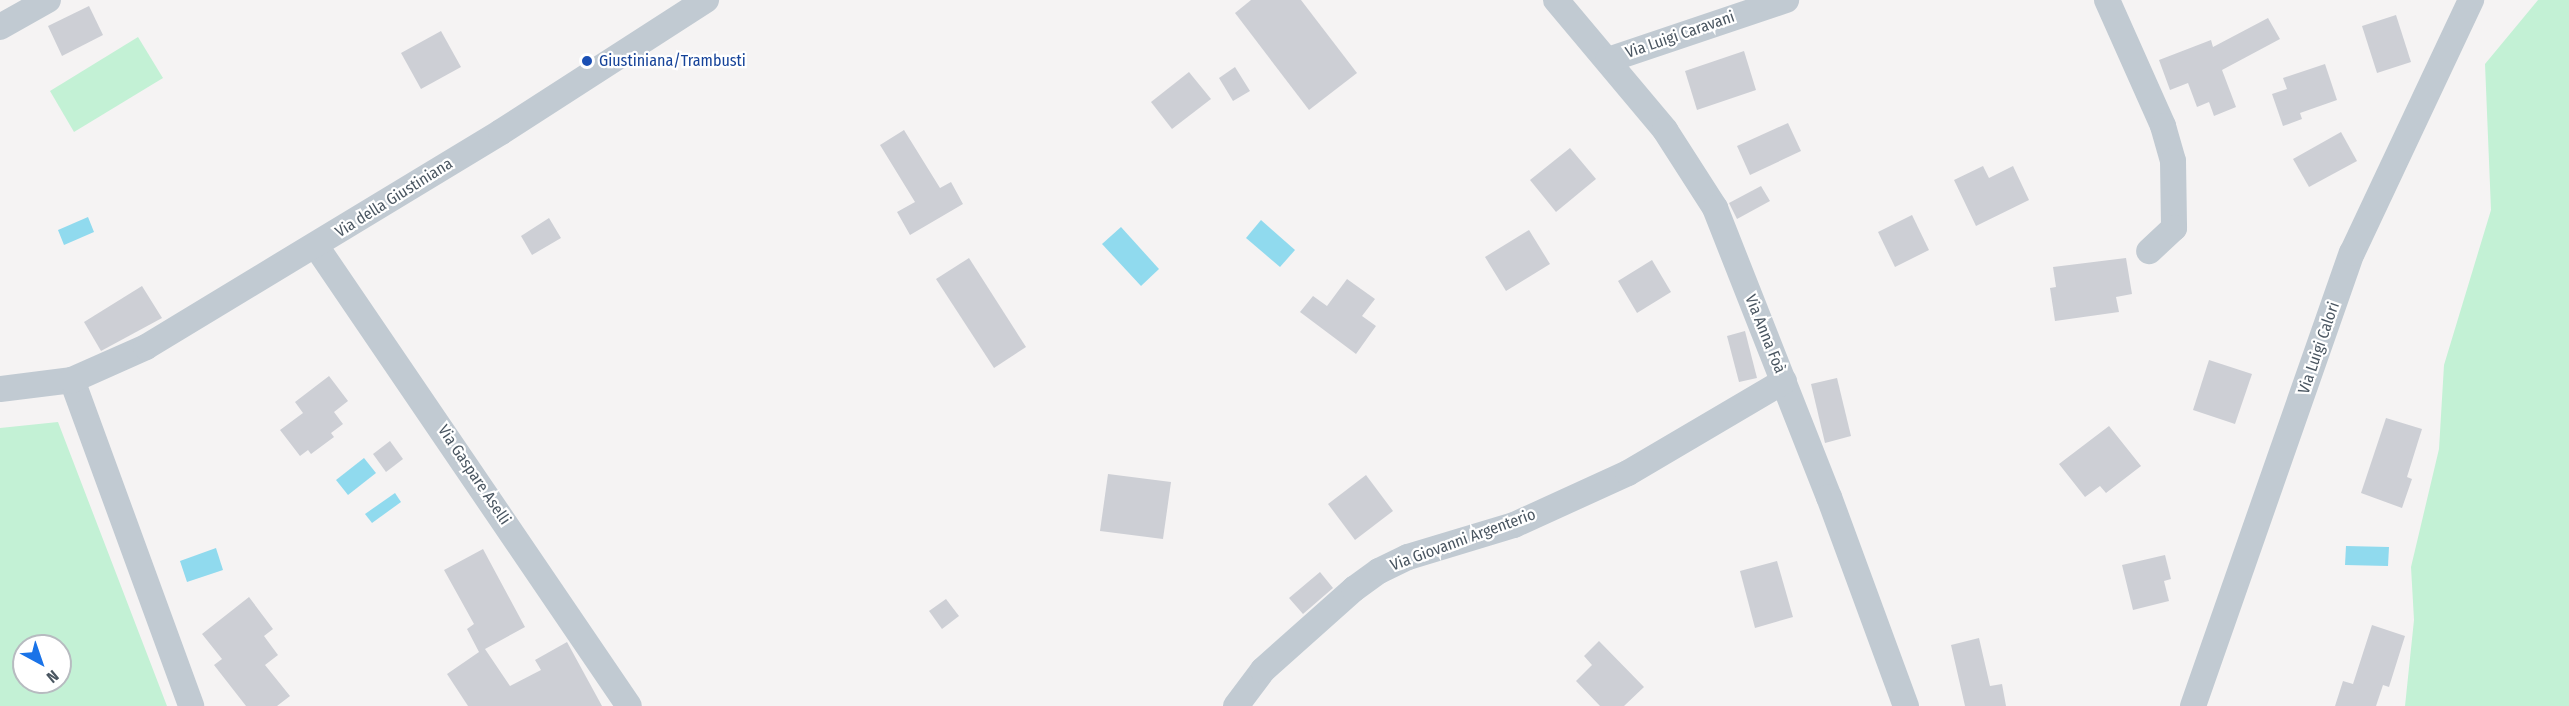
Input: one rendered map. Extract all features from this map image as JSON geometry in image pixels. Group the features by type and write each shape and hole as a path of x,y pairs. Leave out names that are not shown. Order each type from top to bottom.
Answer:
{"street":[{"path":"0,27 48,0"},
{"name":"Via della Giustiniana","path":"0,389 72,380 146,347 316,246 674,9 706,0"},
{"name":"Via Anna Foà","path":"1556,0 1608,60 1703,186 1784,381 1906,706"},
{"name":"Via Luigi Caravani","path":"1608,60 1786,0"},
{"path":"2107,0 2163,126 2173,161 2174,228 2149,250"},
{"name":"Via Luigi Calori","path":"2193,706 2352,253 2471,0"},
{"name":"Via Gaspare Aselli","path":"316,246 629,706"},
{"path":"72,380 191,706"},
{"name":"Via Giovanni Argenterio","path":"1236,706 1263,670 1354,589 1378,572 1408,557 1514,525 1628,473 1784,381"}],"green space":[{"path":"2538,0 2569,0 2569,706 2405,706 2414,620 2411,567 2439,449 2444,365 2491,210 2485,64"},
{"path":"138,37 163,78 74,132 50,91"},
{"path":"58,422 167,706 0,706 0,428"}],"water":[{"path":"88,217 94,232 64,245 58,230"},
{"path":"1261,220 1295,250 1280,267 1246,238"},
{"path":"1121,227 1159,269 1141,286 1102,244"},
{"path":"364,458 376,473 348,495 336,480"},
{"path":"395,493 401,502 372,523 365,514"},
{"path":"2346,546 2389,547 2388,566 2345,565"},
{"path":"216,548 223,570 187,582 180,561"}],"building":[{"path":"1251,0 1301,0 1357,73 1309,110 1235,13"},
{"path":"89,6 103,35 62,56 48,26"},
{"path":"2396,15 2411,62 2377,73 2362,26"},
{"path":"2268,18 2280,39 2222,70 2236,107 2214,116 2209,102 2197,107 2188,83 2170,90 2159,60 2211,40 2213,47"},
{"path":"441,31 461,67 421,89 401,53"},
{"path":"1744,51 1756,90 1697,110 1685,71"},
{"path":"2325,64 2337,100 2300,113 2302,119 2283,126 2272,94 2287,89 2283,78"},
{"path":"1235,67 1250,91 1233,101 1219,78"},
{"path":"1189,72 1211,99 1172,129 1151,102"},
{"path":"1788,123 1801,151 1750,175 1737,146"},
{"path":"904,130 940,188 951,182 963,204 910,235 897,212 915,202 880,145"},
{"path":"2341,132 2357,161 2309,187 2293,159"},
{"path":"1570,148 1596,179 1556,212 1530,180"},
{"path":"1983,166 1989,178 2013,166 2029,200 1976,226 1954,180"},
{"path":"1761,186 1770,201 1737,219 1729,203"},
{"path":"1912,215 1929,250 1895,267 1878,232"},
{"path":"549,218 561,238 532,255 521,236"},
{"path":"1529,230 1550,264 1506,291 1485,257"},
{"path":"969,258 1026,347 994,368 936,279"},
{"path":"2126,258 2132,294 2116,297 2119,312 2055,321 2050,288 2056,287 2053,267"},
{"path":"1652,260 1671,292 1637,313 1618,281"},
{"path":"1347,279 1375,299 1362,316 1376,326 1356,354 1300,312 1313,296 1327,306"},
{"path":"142,286 162,318 101,351 84,322"},
{"path":"1745,331 1757,378 1739,382 1727,336"},
{"path":"2209,360 2252,374 2235,424 2193,410"},
{"path":"329,376 348,401 334,412 343,424 331,433 334,437 311,454 308,450 300,456 280,430 303,413 295,402"},
{"path":"1837,378 1851,436 1825,443 1811,384"},
{"path":"2386,418 2422,429 2407,477 2412,479 2402,508 2361,493"},
{"path":"2109,426 2141,466 2106,493 2100,486 2085,497 2059,464"},
{"path":"390,441 403,459 386,472 373,454"},
{"path":"1108,474 1171,482 1163,539 1100,531"},
{"path":"1366,475 1393,511 1355,540 1328,504"},
{"path":"483,549 525,627 485,649 510,686 541,670 535,660 567,642 602,706 468,706 447,674 479,652 467,629 474,624 444,570"},
{"path":"2165,555 2171,579 2164,581 2169,601 2133,610 2122,565"},
{"path":"1777,561 1793,617 1755,628 1740,571"},
{"path":"1320,572 1333,588 1303,614 1289,598"},
{"path":"249,597 273,629 264,636 278,655 265,665 290,696 277,706 246,706 214,665 222,659 202,634"},
{"path":"946,599 959,616 942,629 929,611"},
{"path":"2372,625 2405,636 2389,687 2383,685 2376,706 2335,706 2343,681 2353,684"},
{"path":"1979,638 1990,686 2002,684 2006,706 1965,706 1951,645"},
{"path":"1599,641 1644,687 1624,706 1600,706 1576,681 1592,665 1584,656"}],"place":[{"name":"Giustiniana/Trambusti","path":"587,61"}]}
